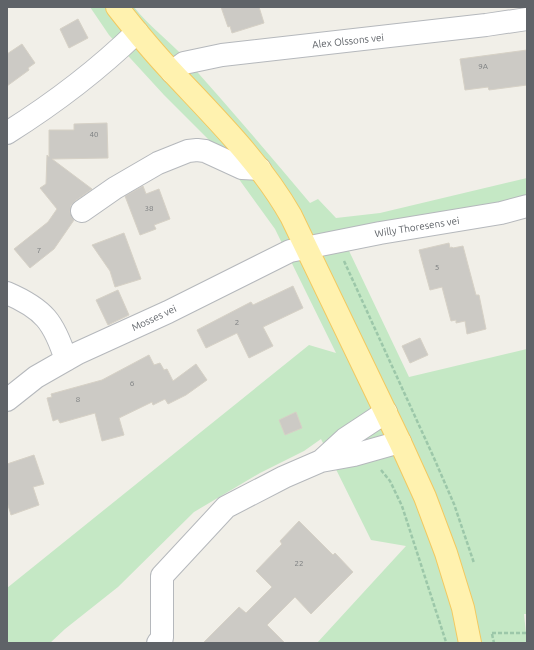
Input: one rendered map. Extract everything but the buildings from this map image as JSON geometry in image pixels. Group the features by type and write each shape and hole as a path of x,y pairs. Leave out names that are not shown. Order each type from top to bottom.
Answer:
{"main road":[{"path":"117,7 172,72 225,128 260,169 278,194 291,216 386,412 425,497 446,553 463,608 470,643"}],"street":[{"name":"Alex Olssons vei","path":"172,72 184,63 222,54 440,31 527,19"},
{"path":"7,133 39,113 108,60 137,32"},
{"path":"82,211 121,184 158,164 188,151 205,151 242,168 260,169"},
{"name":"Willy Thoresens vei","path":"307,248 380,233 500,213 527,206"},
{"name":"Mosses vei","path":"7,400 36,377 78,353 168,312 290,251 307,248"},
{"path":"7,293 37,309 50,324 59,340 66,360"},
{"path":"321,460 345,440 386,412"},
{"path":"158,643 162,638 162,576 226,507 321,460 368,452 400,442"}],"path":[{"path":"368,452 390,481 402,506 446,643"},
{"path":"492,633 527,633"}],"green space":[{"path":"90,7 134,7 184,57 310,203 318,199 336,218 380,213 527,178 527,198 341,234 409,377 527,349 527,614 524,614 527,643 317,643 406,546 371,540 321,439 304,451 260,473 194,512 118,587 65,629 50,643 7,643 7,588 309,345 336,353 275,229 215,146 164,95 109,35"}]}
